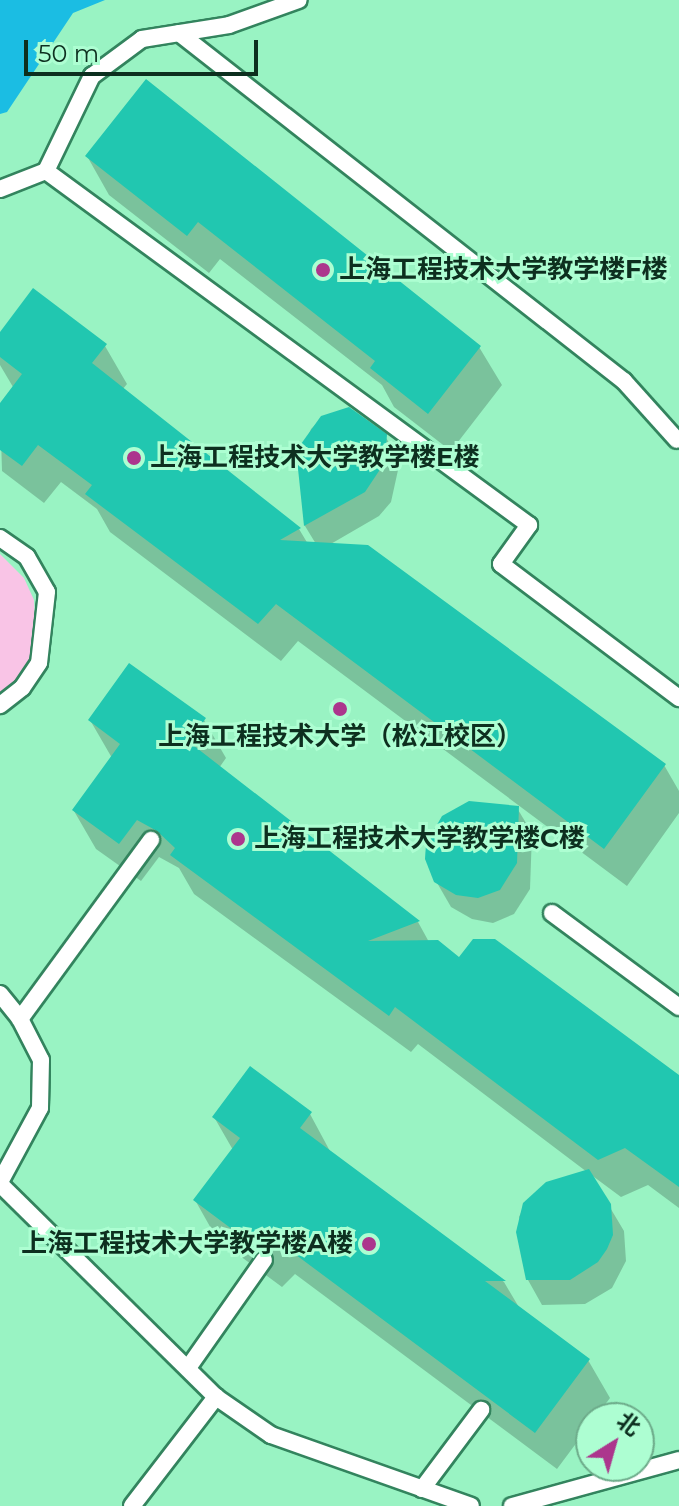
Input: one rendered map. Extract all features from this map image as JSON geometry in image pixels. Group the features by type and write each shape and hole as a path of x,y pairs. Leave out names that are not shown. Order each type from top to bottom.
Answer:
{"lane":[{"path":"0,189 46,171 92,76 142,39 229,25 299,0"},
{"path":"179,33 624,381 677,440"},
{"path":"46,171 529,525 501,564 679,698"},
{"path":"0,538 27,557 47,592 39,663 22,688 0,705"},
{"path":"20,1019 151,840"},
{"path":"552,913 679,1007"},
{"path":"0,994 20,1019 41,1060 40,1108 0,1183 216,1397 271,1435 471,1506"},
{"path":"188,1368 264,1260"},
{"path":"132,1506 216,1397"},
{"path":"422,1489 481,1410"},
{"path":"512,1506 679,1460"}],"shaded area":[{"name":"上海工程技术大学（松江校区）","path":"0,0 679,0 679,1506 0,1506"},
{"path":"0,554 24,578 34,600 35,625 46,632 39,663 0,705"}],"water":[{"path":"0,0 105,0 73,13 7,112 0,114"}],"building":[{"name":"上海工程技术大学教学楼F楼","path":"146,79 481,346 428,414 370,368 375,361 198,222 187,236 85,156"},
{"path":"33,288 107,344 92,363 301,528 280,540 368,545 666,764 604,849 276,604 258,624 85,494 92,485 38,445 22,466 0,450 0,403 22,374 0,357 0,332"},
{"path":"349,407 387,434 385,462 365,492 304,526 297,459 301,444 321,416"},
{"path":"129,663 206,718 189,742 420,921 368,941 438,940 459,957 473,939 495,939 679,1075 679,1187 625,1148 598,1160 395,1007 389,1016 170,855 175,848 157,831 137,820 119,844 72,810 120,744 88,720"},
{"path":"469,801 519,806 517,863 500,890 478,898 456,895 434,882 425,859 426,844 442,816"},
{"name":"上海工程技术大学教学楼A楼","path":"250,1066 312,1112 300,1128 506,1281 485,1281 590,1359 535,1433 272,1237 260,1250 193,1200 240,1138 212,1117"},
{"path":"589,1169 611,1204 613,1235 607,1249 598,1262 570,1280 526,1280 516,1232 523,1203 546,1182"}],"place":[{"name":"上海工程技术大学教学楼F楼","path":"323,270"},
{"name":"上海工程技术大学教学楼E楼","path":"134,458"},
{"name":"上海工程技术大学（松江校区）","path":"340,709"},
{"name":"上海工程技术大学教学楼C楼","path":"238,839"},
{"name":"上海工程技术大学教学楼A楼","path":"369,1244"}]}
